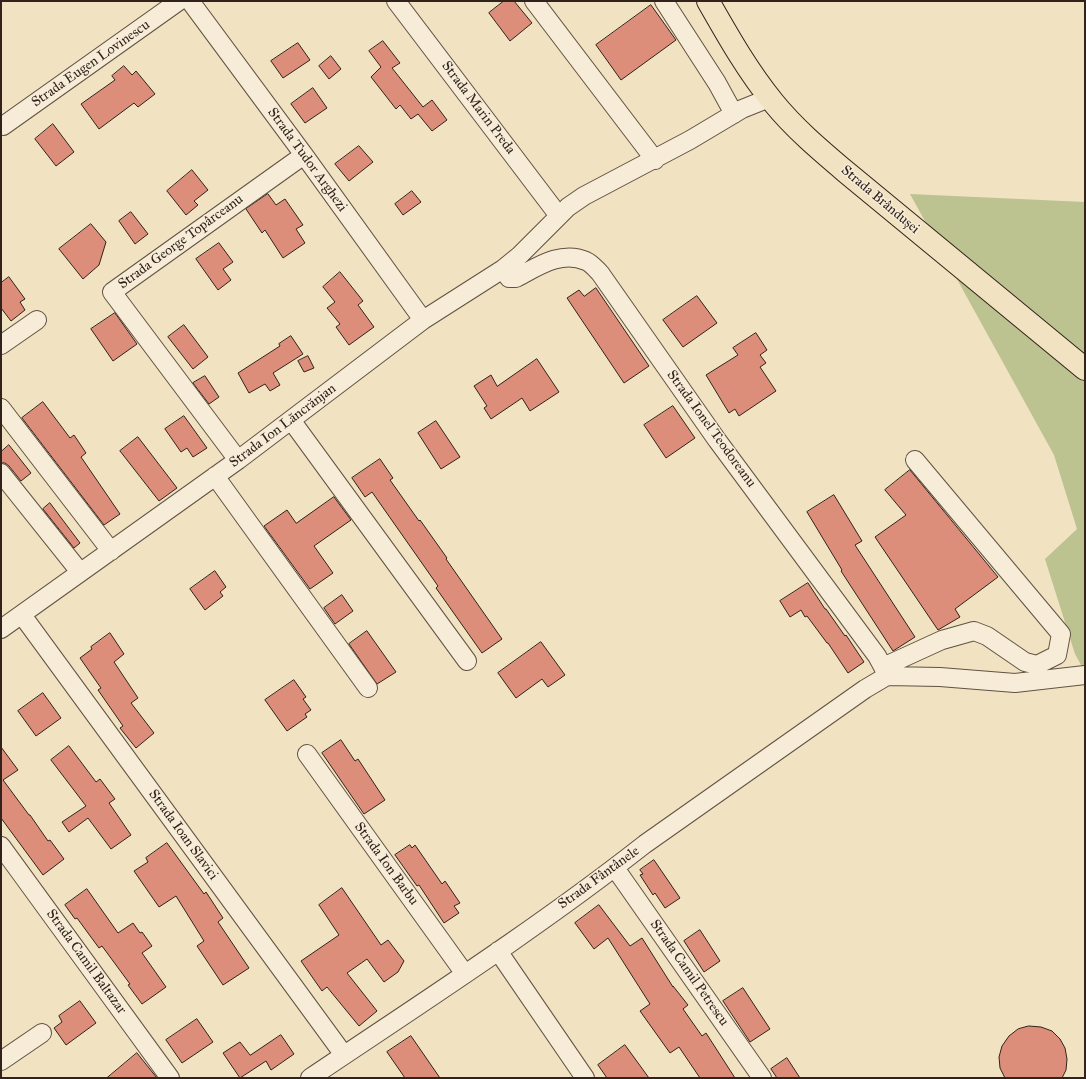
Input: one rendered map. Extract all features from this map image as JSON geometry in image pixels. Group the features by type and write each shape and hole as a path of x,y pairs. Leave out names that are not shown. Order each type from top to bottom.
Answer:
{"main road":[{"name":"Strada Brândușei","path":"708,1 741,58 766,92 809,140 1085,369"}],"street":[{"name":"Strada Eugen Lovinescu","path":"2,126 179,1"},
{"name":"Strada Tudor Arghezi","path":"190,1 304,154 423,320"},
{"name":"Strada Marin Preda","path":"396,1 558,216"},
{"path":"534,1 655,160"},
{"path":"664,1 717,83 738,111"},
{"name":"Strada Ion Lăncrănjan","path":"1,629 238,460 423,320 503,269 519,256 568,207 584,196 655,160 738,111 756,93 766,92"},
{"name":"Strada George Topârceanu","path":"238,460 112,292 304,154"},
{"name":"Strada Ionel Teodoreanu","path":"503,269 509,278 516,278 553,259 571,258 587,261 600,273 717,440 885,671"},
{"path":"1,345 37,320"},
{"path":"1,408 110,551"},
{"path":"292,420 467,661"},
{"name":"Strada Fântânele","path":"310,1078 498,951 615,868 646,844 859,694 885,671 942,640 974,631 986,636 1025,662 1037,665 1057,655 1061,634 914,460"},
{"path":"1,473 80,572"},
{"path":"215,476 368,688"},
{"name":"Strada Ioan Slavici","path":"22,615 344,1055"},
{"path":"885,671 1015,683 1085,675"},
{"name":"Strada Ion Barbu","path":"307,754 465,974"},
{"name":"Strada Camil Baltazar","path":"1,846 170,1078"},
{"name":"Strada Camil Petrescu","path":"615,868 762,1078"},
{"path":"498,951 585,1078"},
{"path":"1,1061 42,1033"}],"green space":[{"path":"910,194 1085,202 1085,672 1075,654 1045,559 1077,529 1054,455"}],"building":[{"path":"504,1 514,1 532,23 510,41 489,13"},
{"path":"651,5 676,40 621,80 596,45"},
{"path":"383,41 400,63 392,68 423,107 432,100 447,120 432,131 418,114 411,119 400,105 396,109 371,77 381,67 369,51"},
{"path":"298,43 310,60 283,78 271,61"},
{"path":"331,56 341,69 329,79 319,66"},
{"path":"124,66 132,75 136,71 155,94 138,107 134,103 99,129 81,104 115,80 112,76"},
{"path":"313,88 327,108 305,123 291,104"},
{"path":"53,124 74,152 56,166 35,139"},
{"path":"359,146 373,162 349,181 335,164"},
{"path":"192,170 208,190 194,201 198,205 186,215 167,191"},
{"path":"412,191 421,202 403,215 395,204"},
{"path":"268,194 276,205 285,199 303,225 296,229 305,243 283,258 265,230 262,233 246,209"},
{"path":"131,212 148,234 135,244 119,221"},
{"path":"91,224 106,242 99,265 83,279 59,249"},
{"path":"219,243 233,262 223,269 231,280 218,290 196,259"},
{"path":"340,272 363,301 358,305 374,327 349,345 336,327 340,324 327,308 335,302 323,287"},
{"path":"9,277 25,299 20,302 25,310 11,321 1,308 1,283"},
{"path":"596,288 649,366 624,383 567,298 579,290 584,296"},
{"path":"697,296 717,323 683,347 663,320"},
{"path":"115,313 137,344 113,361 91,329"},
{"path":"184,325 208,357 193,369 168,337"},
{"path":"756,333 767,350 760,355 766,363 760,367 776,391 739,416 735,409 729,413 706,375 738,355 733,348"},
{"path":"291,336 303,354 273,373 280,385 270,391 265,384 249,393 238,373 280,346 279,344"},
{"path":"308,356 314,368 304,372 298,361"},
{"path":"537,359 559,392 530,411 522,398 491,419 484,408 487,406 474,386 491,375 497,386"},
{"path":"205,376 219,397 209,404 193,383"},
{"path":"43,402 70,438 74,435 86,453 81,457 120,514 104,525 22,418"},
{"path":"673,406 695,438 666,458 644,425"},
{"path":"184,416 207,448 193,457 187,448 181,452 165,429"},
{"path":"436,421 460,457 441,469 418,433"},
{"path":"138,437 177,488 159,501 120,451"},
{"path":"9,445 31,473 21,481 9,466 5,463 1,463 1,452"},
{"path":"380,459 393,478 390,480 447,558 446,559 502,639 482,653 436,588 438,586 372,492 365,497 352,478"},
{"path":"910,470 998,577 955,609 960,617 938,630 875,537 906,515 885,490"},
{"path":"834,495 862,541 855,545 915,637 893,651 841,571 842,570 807,512"},
{"path":"334,497 351,520 314,546 333,573 310,589 264,526 287,510 296,523"},
{"path":"50,503 80,543 74,548 43,509"},
{"path":"215,571 226,587 220,592 223,596 205,610 190,589"},
{"path":"808,583 864,662 848,673 828,643 807,616 805,617 801,610 790,617 780,601"},
{"path":"342,595 353,611 335,624 324,608"},
{"path":"367,631 396,672 377,684 349,644"},
{"path":"110,633 124,654 114,662 138,698 131,703 154,733 136,748 120,728 123,726 98,690 101,688 80,658 92,649 91,647"},
{"path":"541,642 565,675 548,687 542,679 516,698 498,673"},
{"path":"294,680 306,697 303,699 311,710 305,714 307,717 287,731 265,700"},
{"path":"43,693 61,718 36,736 18,711"},
{"path":"341,740 355,761 358,759 385,800 364,814 322,753"},
{"path":"69,746 96,782 100,779 115,799 109,803 131,835 111,849 88,818 69,832 62,822 86,806 51,760"},
{"path":"1,747 18,770 3,780 48,841 50,840 64,859 43,875 1,818"},
{"path":"167,843 204,894 206,892 223,918 218,922 249,968 223,985 197,946 204,941 176,896 159,907 134,871 148,862 146,858"},
{"path":"410,845 412,848 415,845 442,884 445,881 460,903 454,906 459,913 444,923 419,885 417,886 395,855"},
{"path":"654,860 680,898 665,908 655,893 653,895 640,875 643,874 640,870"},
{"path":"342,888 381,945 388,940 404,961 398,972 384,982 367,959 347,973 377,1011 359,1026 327,987 322,991 301,961 339,935 319,905"},
{"path":"87,889 118,933 133,923 140,933 142,932 152,946 142,953 166,987 142,1004 128,985 130,984 102,946 99,948 77,918 75,919 65,905"},
{"path":"599,905 630,946 642,938 673,987 688,1005 683,1009 702,1036 706,1033 735,1078 700,1078 679,1047 670,1053 640,1011 650,1004 608,938 594,949 575,923"},
{"path":"700,930 720,961 704,972 684,941"},
{"path":"743,988 770,1029 750,1042 723,1001"},
{"path":"80,1001 96,1023 66,1045 54,1028 62,1022 59,1016"},
{"path":"197,1019 213,1042 182,1063 166,1040"},
{"path":"1029,1026 1041,1027 1052,1031 1060,1039 1065,1048 1067,1059 1066,1070 1062,1078 1005,1078 1000,1068 999,1057 1002,1046 1009,1036 1018,1029"},
{"path":"281,1035 294,1054 271,1070 266,1061 240,1078 223,1053 240,1042 250,1055"},
{"path":"411,1036 440,1078 405,1078 387,1052"},
{"path":"625,1045 649,1078 607,1078 598,1065"},
{"path":"137,1053 157,1078 107,1078"},
{"path":"787,1058 800,1078 777,1078 771,1069"}]}
